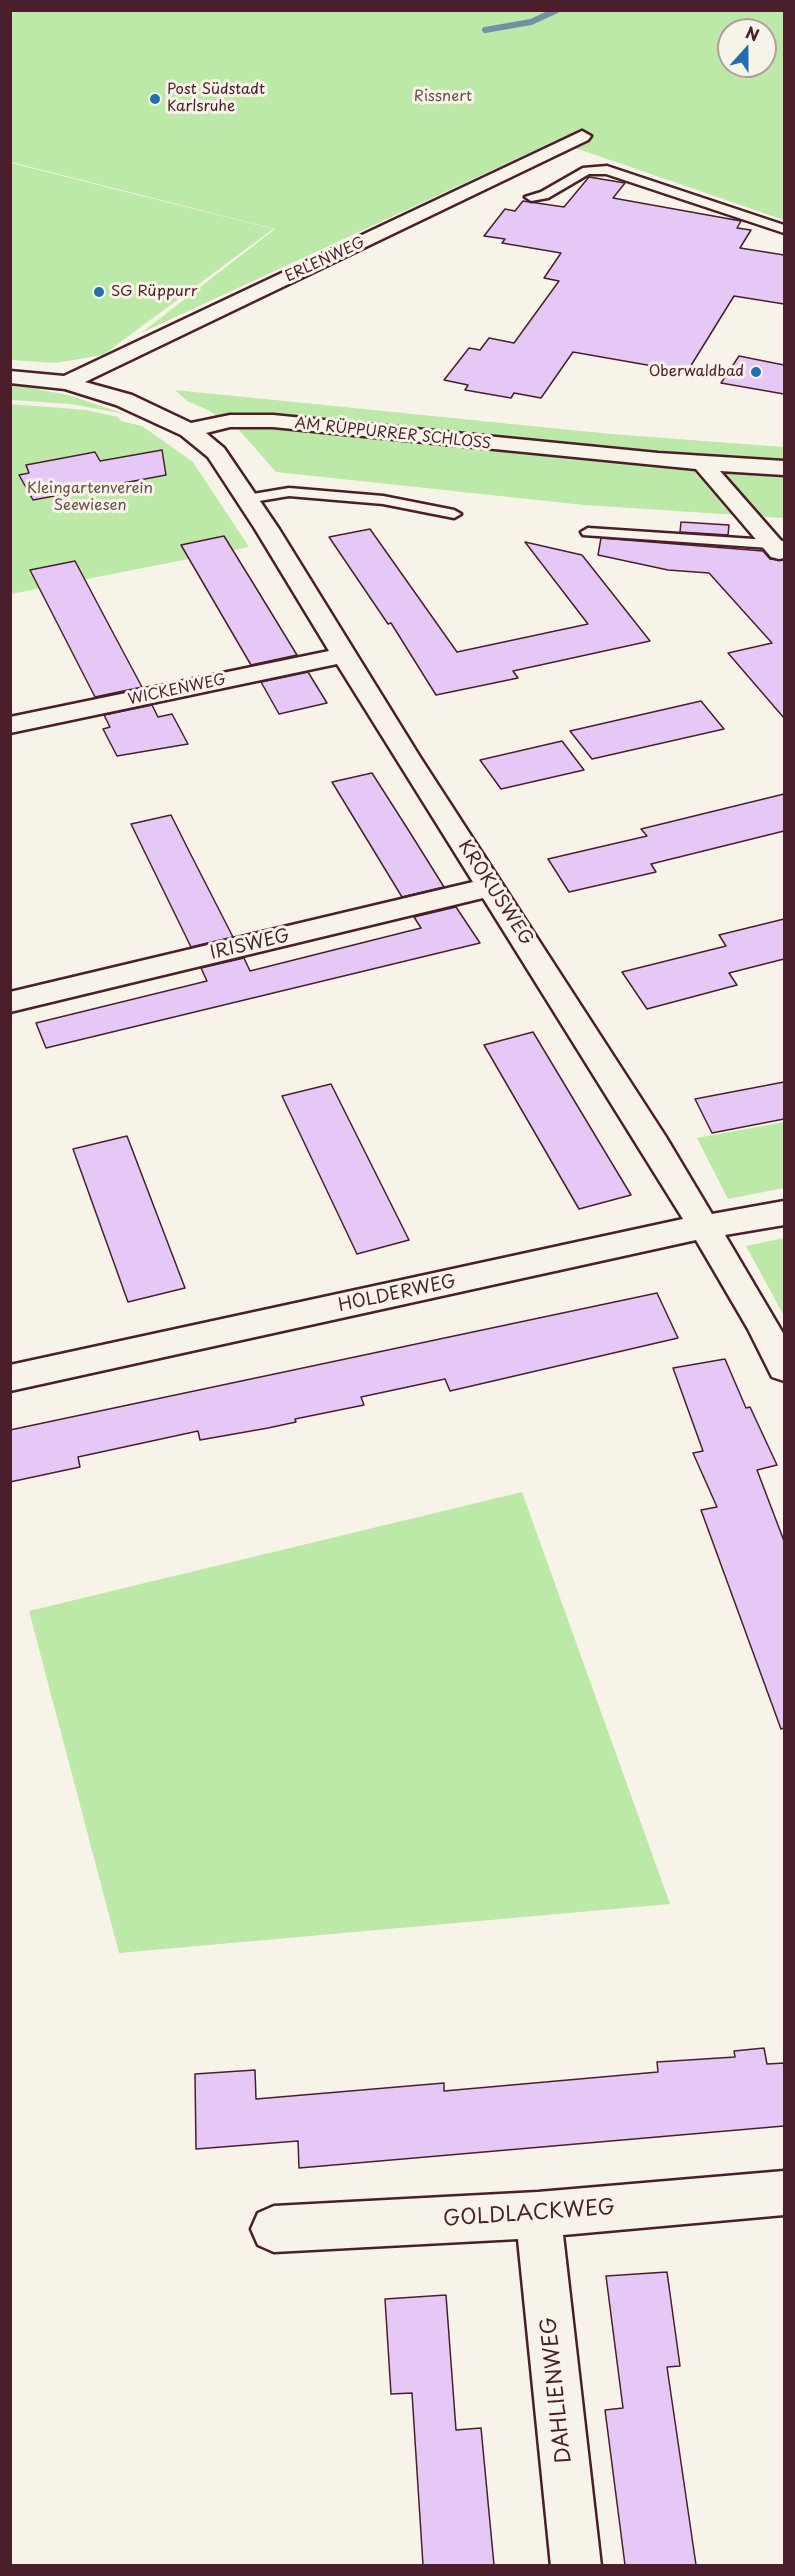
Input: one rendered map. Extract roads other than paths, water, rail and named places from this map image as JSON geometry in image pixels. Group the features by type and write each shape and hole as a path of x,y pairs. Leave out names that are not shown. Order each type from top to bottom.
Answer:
{"street":[{"name":"ERLENWEG","path":"68,383 582,136"},
{"path":"10,377 68,383 124,400 189,430"},
{"name":"AM RÜPPURRER SCHLOSS","path":"189,430 230,421 273,421 708,463 784,468"},
{"name":"KROKUSWEG","path":"189,430 216,453 247,499 490,887 649,1135 762,1324 784,1368"},
{"path":"708,463 707,469 778,547"},
{"name":"WICKENWEG","path":"10,725 344,655"},
{"name":"IRISWEG","path":"10,1002 490,887"},
{"name":"HOLDERWEG","path":"10,1378 703,1227 784,1213"},
{"name":"GOLDLACKWEG","path":"274,2229 538,2216 784,2193"},
{"name":"DAHLIENWEG","path":"538,2216 576,2565"}],"lane":[{"path":"531,197 544,195 587,170 606,171 784,230"},
{"path":"247,499 289,492 383,500 454,514"},
{"path":"588,532 778,547"}],"waterway":[{"path":"485,30 531,22 557,10"}],"place":[{"name":"Post Südstadt Karlsruhe","path":"155,99"},
{"name":"SG Rüppurr","path":"99,292"},
{"name":"Oberwaldbad","path":"756,372"}],"park label":[{"name":"Rissnert","path":"443,97"},
{"name":"Kleingartenverein Seewiesen","path":"90,498"}]}
